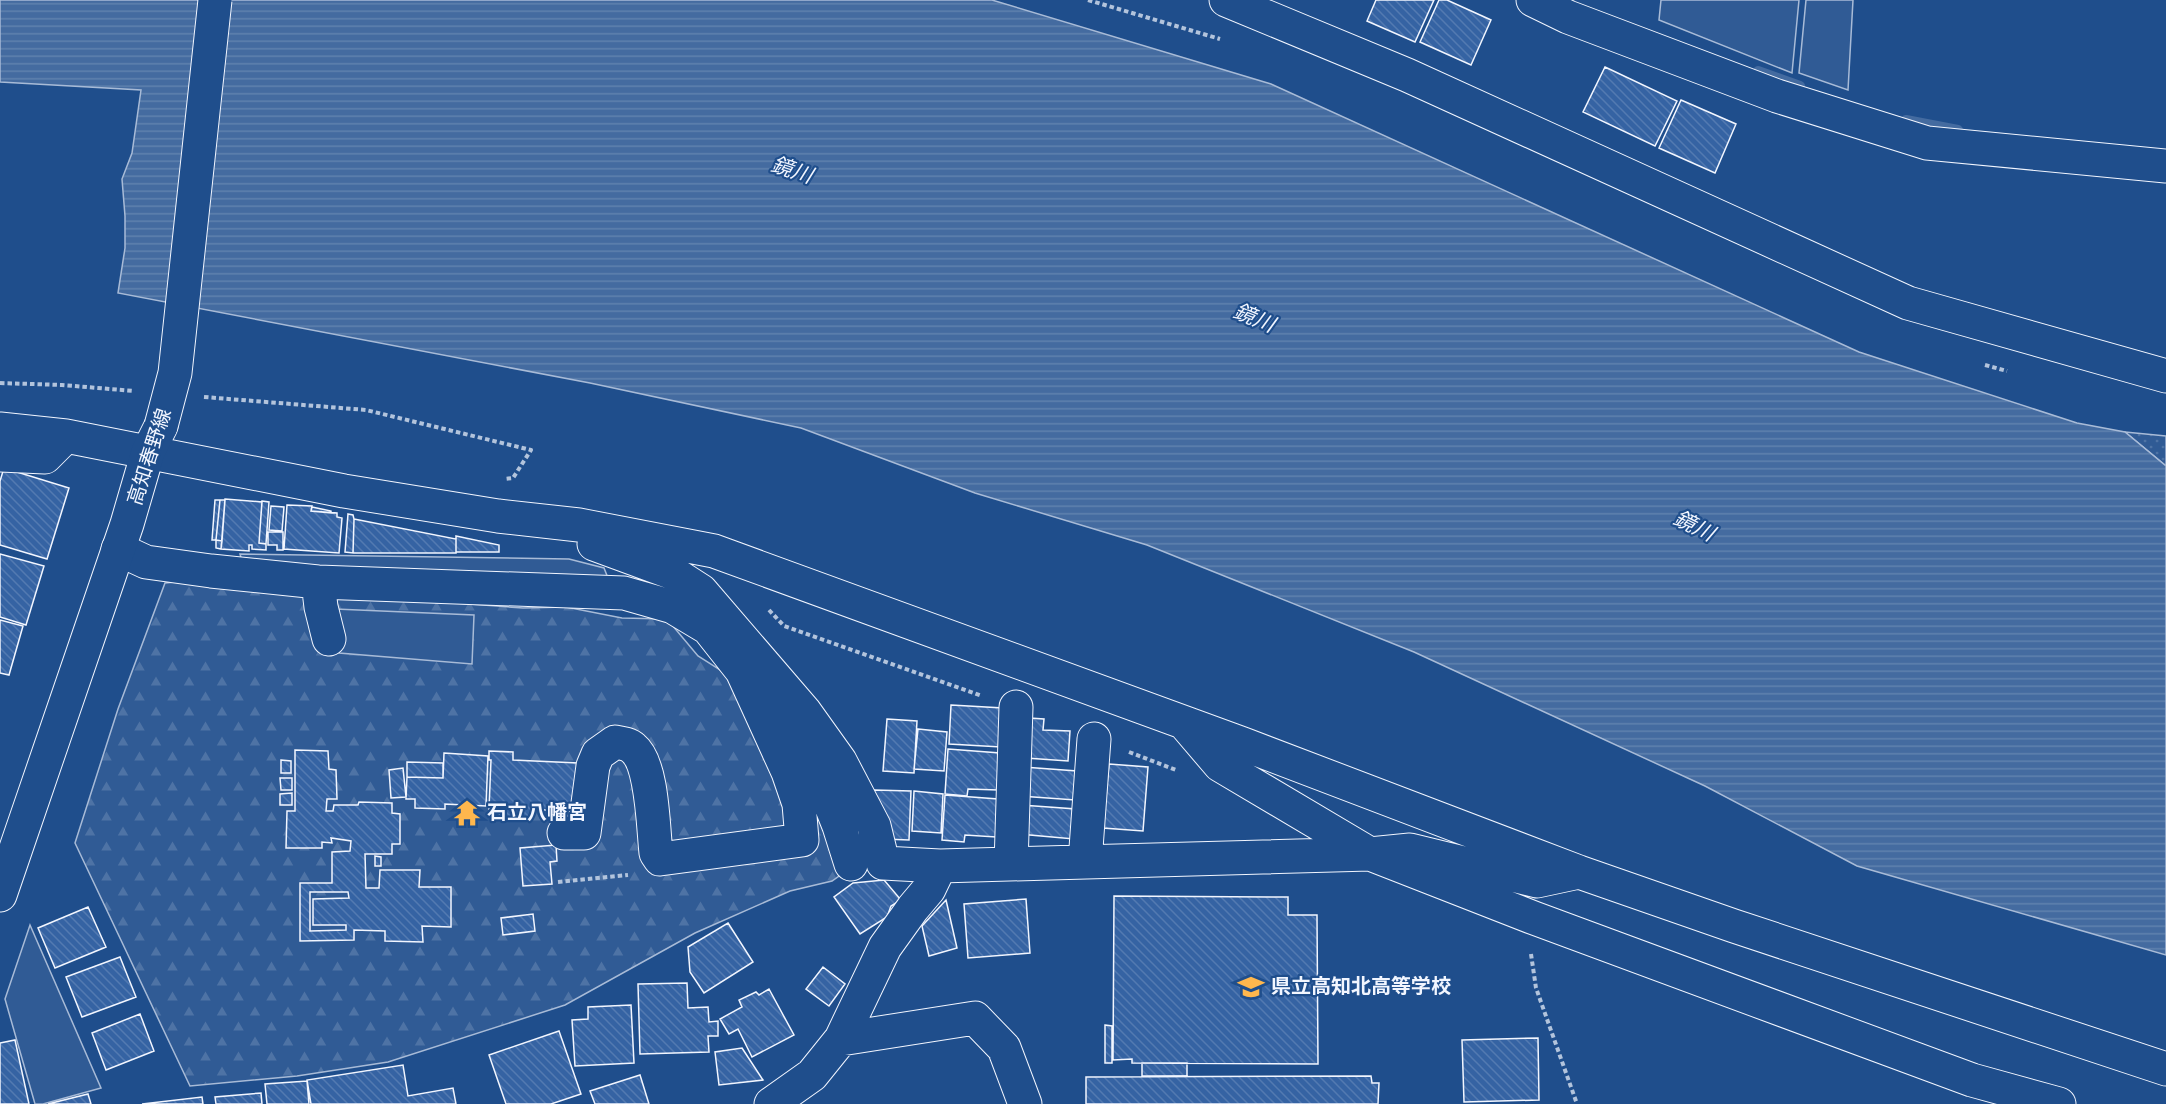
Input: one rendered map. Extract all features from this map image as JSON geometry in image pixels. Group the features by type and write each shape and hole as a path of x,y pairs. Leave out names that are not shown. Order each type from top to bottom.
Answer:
{"street":[{"name":"高知春野線","path":"0,895 118,549 175,373 215,0"},
{"path":"1226,0 1407,75 1908,303 2166,376"},
{"path":"1533,0 1568,17 1777,96 1927,143 2166,166"},
{"path":"0,429 66,436 154,439 344,491 498,516 579,525 714,551 1184,723 1580,872 1734,926 2166,1069"},
{"path":"0,455 45,457 66,436"},
{"path":"579,525 587,542 673,573 701,591 805,712 840,762 874,826 883,863 940,866 1370,854 1410,850 1537,882 1580,872"},
{"path":"118,549 146,562 211,571 318,582 624,593 673,607 708,628 744,677 814,763 839,826 851,864"},
{"path":"318,582 329,639"},
{"path":"564,833 584,833 592,766 598,754 615,742 632,746 642,760 648,782 656,853 660,860 802,840 799,804 788,772 744,677"},
{"path":"1011,864 1016,707"},
{"path":"1184,723 1220,765 1370,854 1534,918 1972,1080 2059,1104"},
{"path":"1085,862 1094,739"},
{"path":"771,1104 812,1075 841,1039 885,946 929,889 940,866"},
{"path":"841,1039 975,1018 1004,1048 1025,1104"}],"path":[{"path":"0,383 62,385 144,392"},
{"path":"202,397 366,410 531,450 513,478 502,479"},
{"path":"1534,918 1529,942 1536,988 1576,1104"}],"green space":[{"path":"2125,432 2166,436 2166,466"},
{"path":"165,583 523,608 566,607 622,618 667,619 698,656 733,678 851,805 862,844 849,869 832,881 790,891 695,933 565,1005 388,1062 297,1076 190,1086 75,843 118,709"}],"shaded area":[{"path":"1661,0 1799,0 1792,73 1659,20"},
{"path":"1806,0 1853,0 1848,90 1799,73"},
{"path":"240,554 569,559 604,568 617,601 249,587"},
{"path":"335,609 474,615 472,664 339,653"},
{"path":"30,925 101,1088 43,1104 35,1104 5,999"}],"water":[{"name":"鏡川","path":"0,0 992,0 1271,84 1859,352 2077,423 2125,432 2166,466 2166,955 1857,866 1705,786 1414,652 1147,545 975,493 801,428 590,383 118,293 125,248 122,179 132,153 141,90 0,82"}],"building":[{"path":"1376,0 1434,0 1415,42 1367,21"},
{"path":"1439,0 1447,0 1491,20 1471,65 1420,42"},
{"path":"1605,67 1677,101 1655,146 1583,112"},
{"path":"1681,100 1736,124 1715,173 1659,148"},
{"path":"4,468 69,488 47,559 0,545 0,481"},
{"path":"225,499 262,502 259,543 266,544 266,550 252,549 252,545 249,545 249,551 221,549"},
{"path":"215,500 220,500 216,540 212,540"},
{"path":"220,500 225,500 222,541 216,540"},
{"path":"262,501 269,502 266,544 259,543"},
{"path":"287,505 312,506 311,511 337,513 337,517 342,518 339,553 284,549"},
{"path":"271,506 284,507 282,531 269,530"},
{"path":"312,507 331,511 331,513 311,511"},
{"path":"348,514 353,515 354,519 353,553 345,552"},
{"path":"354,519 456,539 456,553 353,553"},
{"path":"268,532 283,532 283,550 277,550 277,545 268,545"},
{"path":"456,536 499,545 499,552 456,552"},
{"path":"216,540 222,541 221,549 216,548"},
{"path":"0,554 44,566 26,625 0,617"},
{"path":"0,620 23,626 9,675 0,673"},
{"path":"951,705 1003,708 1001,747 949,744"},
{"path":"1029,718 1044,719 1043,730 1070,731 1068,761 1026,758"},
{"path":"887,719 917,721 914,773 883,771"},
{"path":"918,729 947,732 944,771 914,769"},
{"path":"948,749 1000,753 998,790 968,789 967,796 945,794"},
{"path":"295,750 328,751 329,769 336,770 337,799 327,799 326,811 333,811 334,805 358,805 359,802 392,803 392,813 400,814 400,844 392,844 392,854 365,854 366,888 379,888 380,870 420,870 419,887 451,887 451,927 422,926 423,942 385,941 385,931 354,930 354,940 300,941 300,883 332,883 332,852 350,851 351,841 331,838 332,843 322,842 322,848 286,848 287,811 295,811","holes":["310,892 348,892 349,898 313,899 313,925 346,925 346,930 310,931"]},
{"path":"489,751 513,752 513,760 578,763 572,812 532,809 532,819 499,818 500,810 489,809 491,760 489,760"},
{"path":"444,753 488,756 486,806 445,804 445,809 415,808 415,799 406,799 407,777 443,778"},
{"path":"281,760 291,761 291,773 281,773"},
{"path":"407,762 443,763 443,778 407,777"},
{"path":"1109,764 1148,767 1143,831 1103,828"},
{"path":"1023,767 1077,771 1075,800 1020,796"},
{"path":"403,768 406,797 391,798 389,770"},
{"path":"280,778 292,778 292,790 281,790"},
{"path":"874,790 911,791 909,840 884,839 873,806"},
{"path":"914,791 943,794 941,833 912,831"},
{"path":"292,793 292,805 280,805 280,794"},
{"path":"945,795 998,799 996,837 965,835 964,842 942,840"},
{"path":"1021,805 1076,809 1074,839 1019,834"},
{"path":"556,845 557,861 550,862 552,884 523,886 520,848"},
{"path":"375,856 381,857 381,866 375,866"},
{"path":"884,880 901,900 891,906 887,917 860,934 834,897 853,883"},
{"path":"1114,896 1288,897 1288,915 1317,915 1318,1064 1132,1063 1132,1059 1113,1060"},
{"path":"1026,899 1030,953 968,958 964,904"},
{"path":"946,900 957,948 929,956 922,926"},
{"path":"88,907 106,947 55,968 38,928"},
{"path":"533,914 535,931 503,935 501,918"},
{"path":"728,923 753,962 704,993 690,972 688,947"},
{"path":"120,957 136,997 82,1017 66,977"},
{"path":"823,967 845,984 829,1006 806,989"},
{"path":"687,983 688,1008 708,1007 709,1022 718,1021 718,1036 708,1036 709,1052 640,1054 638,984"},
{"path":"769,989 794,1035 752,1057 738,1029 729,1034 720,1019 742,1007 739,1000 756,992 759,995"},
{"path":"631,1005 634,1063 575,1066 572,1020 588,1019 588,1007"},
{"path":"140,1014 154,1051 106,1070 92,1033"},
{"path":"1105,1025 1112,1026 1112,1063 1105,1063"},
{"path":"559,1031 581,1094 551,1104 506,1104 489,1055"},
{"path":"1538,1038 1539,1100 1464,1102 1462,1040"},
{"path":"15,1040 29,1104 0,1104 0,1043"},
{"path":"742,1048 763,1080 719,1085 715,1052"},
{"path":"1142,1063 1187,1063 1187,1076 1142,1076"},
{"path":"403,1065 408,1096 453,1088 456,1104 311,1104 307,1080"},
{"path":"640,1075 649,1104 595,1104 590,1091"},
{"path":"1371,1076 1372,1083 1379,1083 1378,1104 1086,1104 1086,1077"},
{"path":"307,1081 309,1104 267,1104 265,1084"},
{"path":"261,1093 262,1104 216,1104 215,1097"},
{"path":"88,1094 91,1104 48,1104"},
{"path":"202,1097 203,1104 142,1104"}],"waterway":[{"path":"1758,71 1800,86"},
{"path":"1906,120 1958,130"}],"place":[{"name":"石立八幡宮","path":"467,813"},
{"name":"県立高知北高等学校","path":"1251,987"}]}
